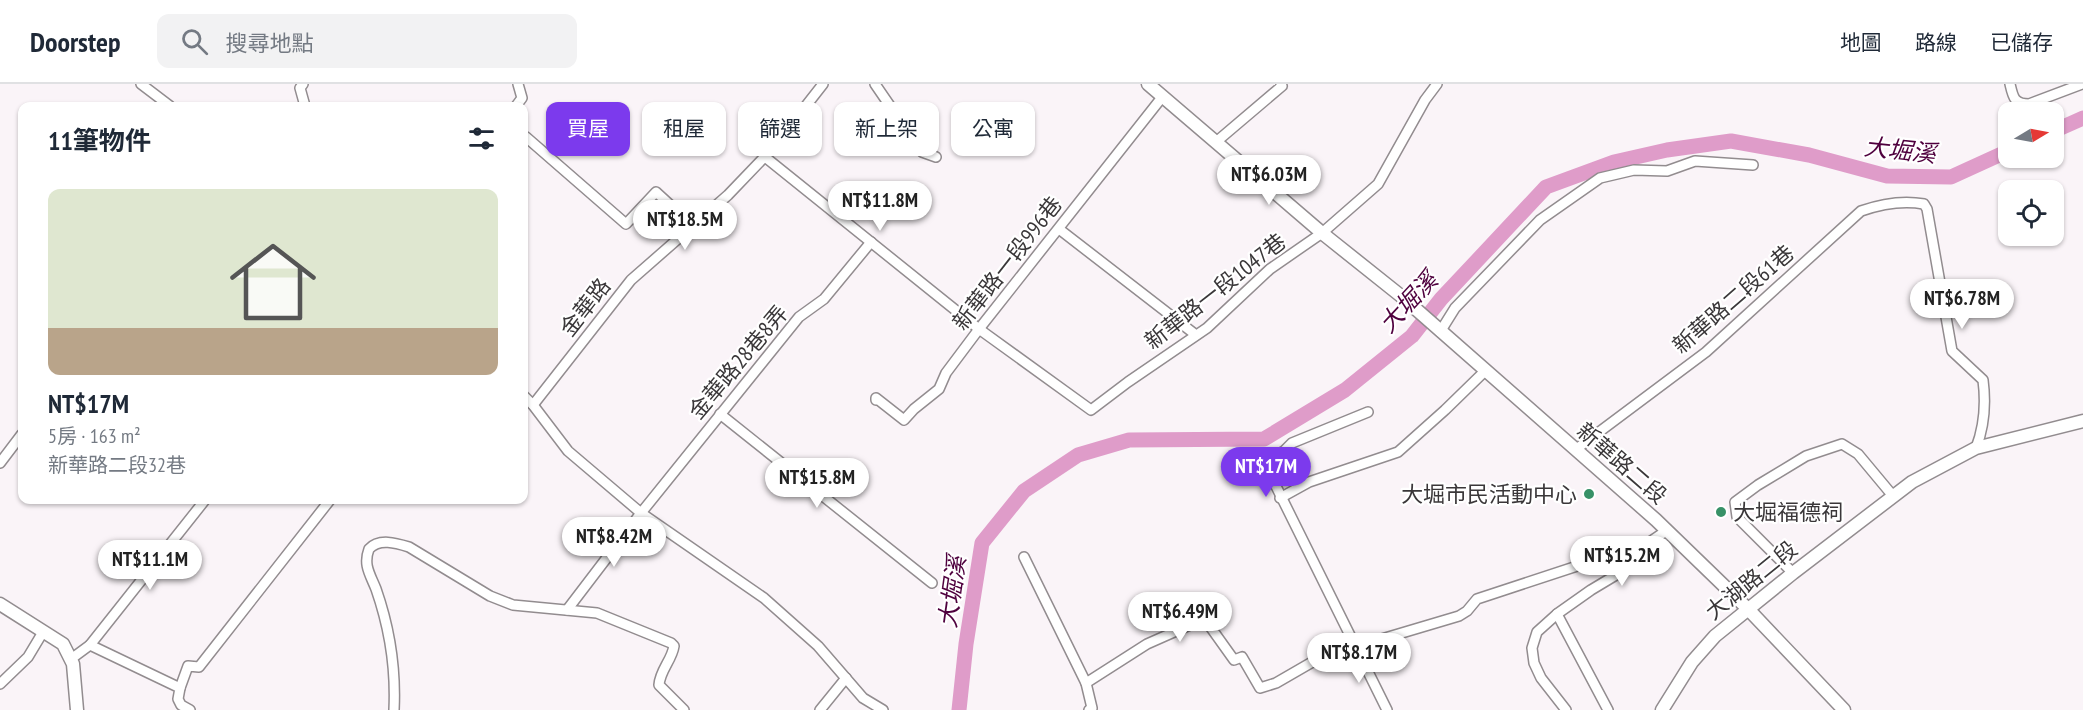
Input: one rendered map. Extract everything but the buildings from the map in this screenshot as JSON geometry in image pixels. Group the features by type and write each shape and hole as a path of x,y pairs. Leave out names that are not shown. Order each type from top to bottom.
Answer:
{"street":[{"path":"141,84 165,102"},
{"path":"303,84 300,88 304,102"},
{"path":"518,84 522,98 519,102"},
{"name":"金華路","path":"533,405 631,280 728,195 765,157 823,84"},
{"path":"875,84 899,119 904,134 922,152 936,157"},
{"name":"新華路二段","path":"1148,84 1410,305 1666,531 1749,610 1844,710"},
{"path":"1216,142 1282,86 1281,84"},
{"name":"新華路一段1047巷","path":"979,329 1091,410 1207,328 1270,268 1322,233 1378,184 1425,100 1437,84"},
{"path":"2010,84 2016,101 2020,104 2029,104 2082,84"},
{"name":"新華路一段996巷","path":"876,400 876,398 904,420 939,389 946,372 1162,96"},
{"path":"528,140 626,224 656,192 693,226"},
{"path":"765,157 979,329"},
{"path":"1440,332 1455,308 1540,220 1600,178 1634,170 1667,171 1695,161 1753,165"},
{"name":"新華路二段61巷","path":"1575,450 1707,352 1861,211 1885,203 1924,204 1927,209 1952,351 1983,380 1985,406 1976,448"},
{"path":"1059,229 1196,335"},
{"name":"金華路28巷8弄","path":"567,610 641,513 799,317 824,299 871,242"},
{"path":"1280,498 1309,482 1398,452 1485,371"},
{"path":"528,400 568,452 641,513 764,598 818,646 863,698 883,710"},
{"path":"1368,412 1292,443 1284,451 1264,462 1387,710"},
{"path":"720,414 932,583"},
{"name":"大湖路二段","path":"1662,710 1692,662 1715,636 1912,482 1976,448 2083,421"},
{"path":"0,463 18,439"},
{"path":"1793,573 1737,517 1735,502 1806,456 1842,444 1858,454 1893,496"},
{"path":"71,659 90,645 202,504"},
{"path":"190,710 181,705 178,699 188,666 199,667 327,504"},
{"path":"1566,710 1541,678 1534,663 1532,648 1537,632 1557,614 1616,575 1638,550 1666,531"},
{"path":"394,710 392,647 380,601 366,564 366,557 373,545 378,543 395,543 409,547 490,596 513,605 597,613 671,642 674,646 673,652 662,670 660,685 684,710"},
{"path":"1086,683 1147,644 1199,621 1209,625 1234,660 1242,657 1260,688 1276,684 1321,657 1459,616 1467,611 1477,599 1629,549 1638,550"},
{"path":"1024,557 1086,683 1092,709"},
{"path":"1,606 63,644 71,659 77,710"},
{"path":"1557,614 1608,710"},
{"path":"0,684 28,657 43,632"},
{"path":"90,645 180,688"},
{"path":"820,710 846,678"}],"waterway":[{"name":"大堀溪","path":"2064,127 2083,118"},
{"name":"大堀溪","path":"959,710 966,644 982,543 1024,491 1078,455 1129,440 1264,439 1345,390 1412,336 1441,299 1546,187 1614,162 1667,150 1731,141 1809,155 1887,176 1951,177 1998,156"}],"place":[{"name":"大堀市民活動中心","path":"1589,494"},
{"name":"大堀福德祠","path":"1721,512"}]}
